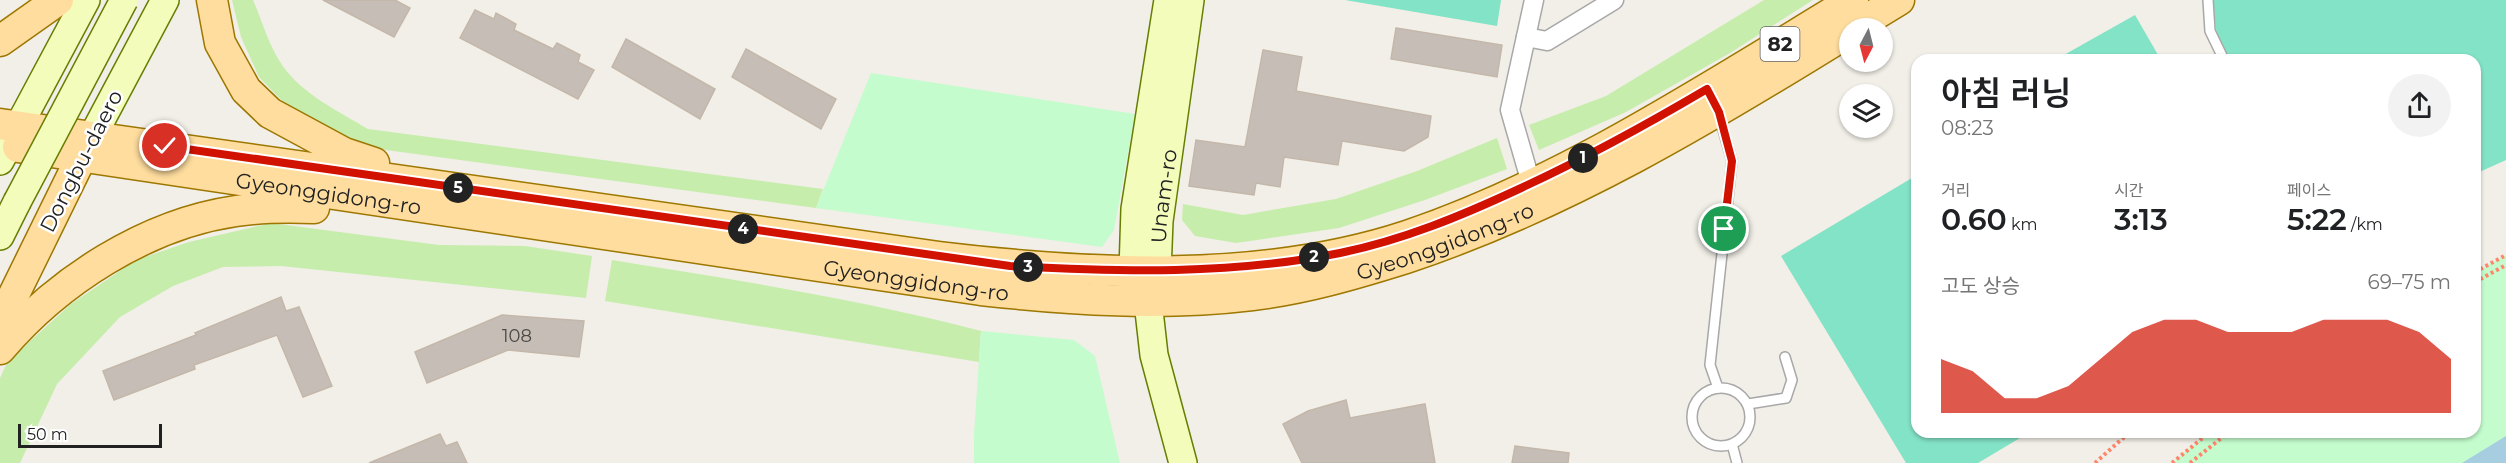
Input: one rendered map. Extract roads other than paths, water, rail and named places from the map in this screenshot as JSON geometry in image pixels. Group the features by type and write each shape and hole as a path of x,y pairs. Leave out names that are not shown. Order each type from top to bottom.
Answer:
{"main road":[{"path":"0,41 57,0"},
{"path":"212,0 220,43 246,90 270,113 344,153 449,187"},
{"name":"Gyeonggidong-ro","path":"86,146 532,223 981,290 1062,299 1148,302 1229,298 1304,286 1430,250 1590,183 1713,101 1852,0"},
{"name":"Gyeonggidong-ro","path":"1870,18 1899,0"},
{"name":"Gyeonggidong-ro","path":"5,140 86,146 449,187 1010,266 1145,272 1212,270 1341,253 1405,237 1463,215 1605,147 1713,101 1839,36"},
{"name":"Dongbu-daero","path":"0,323 86,146"},
{"path":"0,350 16,330 38,310 86,272 150,237 200,219 234,211 273,207 332,208 532,223"}],"street":[{"path":"5,140 86,0"},
{"name":"Dongbu-daero","path":"0,236 124,0"},
{"name":"Dongbu-daero","path":"86,146 165,0"},
{"name":"Unam-ro","path":"1148,302 1135,209 1168,0"},
{"name":"Unam-ro","path":"1145,272 1159,221 1190,0"},
{"path":"1531,183 1510,110 1534,0"},
{"path":"1526,37 1547,41 1614,0"},
{"path":"1148,302 1154,355 1183,463"}],"lane":[{"path":"2208,0 2210,31 2221,54"},
{"path":"1713,101 1732,161 1710,365 1718,388"},
{"path":"1748,404 1786,398 1792,380 1785,357"},
{"path":"1718,388 1737,392 1748,404 1751,418 1749,428 1744,437 1732,444 1717,446 1707,443 1694,430 1692,421 1695,403 1701,395 1718,388"},
{"path":"1732,444 1737,463"}],"water":[{"path":"2506,436 2506,463 2462,463"}]}
